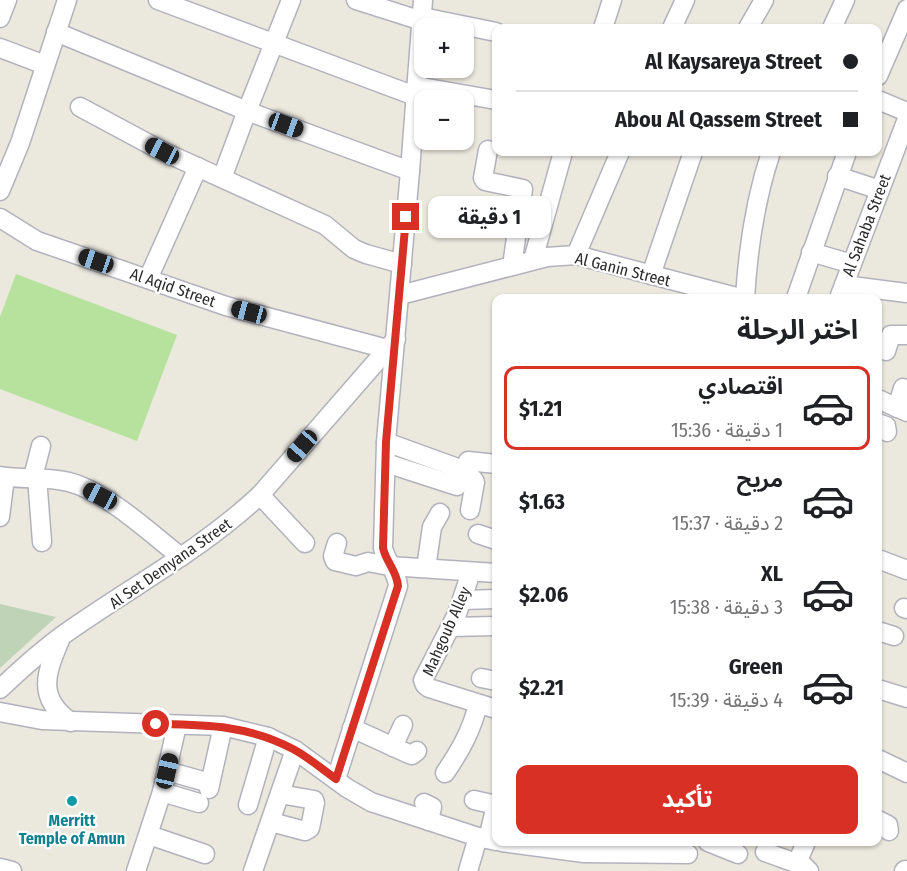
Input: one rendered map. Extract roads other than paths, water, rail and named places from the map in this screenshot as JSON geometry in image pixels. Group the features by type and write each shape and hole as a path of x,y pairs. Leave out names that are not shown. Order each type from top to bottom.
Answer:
{"street":[{"path":"0,18 7,0"},
{"path":"0,191 20,143 67,0"},
{"path":"158,0 273,45 414,90"},
{"path":"222,178 291,0"},
{"path":"356,0 422,13 492,31"},
{"path":"604,24 612,0"},
{"path":"674,24 685,0"},
{"path":"750,24 764,0"},
{"path":"834,24 845,0"},
{"path":"882,67 907,9"},
{"path":"416,90 422,13"},
{"path":"56,32 247,111 411,171"},
{"path":"0,48 45,65"},
{"path":"474,98 492,100"},
{"path":"882,102 907,112"},
{"path":"80,107 162,151 325,225 354,249 402,264"},
{"name":"Al Sahaba Street","path":"841,292 907,118"},
{"path":"336,779 398,586 397,578 389,566 383,548 386,442 391,344 400,295 414,123"},
{"path":"488,150 483,178 485,181 523,189 512,266"},
{"path":"533,260 562,156"},
{"path":"576,255 618,156"},
{"path":"651,275 692,156"},
{"path":"745,294 752,220 770,156"},
{"path":"797,294 845,156"},
{"path":"148,279 198,167"},
{"path":"837,176 880,190"},
{"name":"Al Aqid Street","path":"0,218 37,241 226,306 391,344"},
{"path":"811,252 852,264"},
{"name":"Al Ganin Street","path":"400,295 533,260 576,255 725,294"},
{"path":"841,292 907,293"},
{"path":"888,323 907,327"},
{"path":"886,351 891,335 907,335"},
{"name":"Al Set Demyana Street","path":"0,689 62,636 209,539 260,495 391,344"},
{"path":"882,401 902,410 903,388"},
{"path":"386,442 466,471"},
{"path":"41,446 35,477 42,542"},
{"path":"470,510 475,482 466,476 470,460 492,463"},
{"path":"386,463 457,486"},
{"path":"0,517 3,476 35,477 72,483 100,496 181,557"},
{"path":"260,495 305,543"},
{"path":"426,568 432,527 440,513"},
{"path":"478,534 492,539"},
{"path":"337,543 333,556 334,561 356,566 365,562 389,566 492,573"},
{"path":"882,561 907,570"},
{"name":"Mahgoub Alley","path":"471,572 463,600 423,680 429,688 492,709"},
{"path":"463,600 492,599"},
{"path":"450,627 492,626"},
{"path":"62,636 47,674 46,686 54,707 71,722"},
{"path":"882,690 907,698"},
{"path":"445,773 458,739 471,730 478,704"},
{"path":"0,712 42,720 71,722 224,726 268,737 295,750 347,788 371,802 491,840 468,871"},
{"path":"136,871 162,792 177,724"},
{"path":"393,747 403,725"},
{"path":"206,792 224,726"},
{"path":"352,728 412,755 417,751"},
{"path":"248,805 268,737"},
{"path":"253,871 295,750"},
{"path":"882,761 907,773"},
{"path":"167,771 206,792"},
{"path":"162,792 206,792"},
{"path":"271,822 305,831 310,828 314,800 280,794"},
{"path":"474,800 492,804"},
{"path":"424,803 432,807 429,821"},
{"path":"149,835 205,854"},
{"path":"529,846 587,855 688,856"},
{"path":"718,846 738,854"},
{"path":"765,852 803,867 806,846"},
{"path":"0,868 12,871"}],"place":[{"name":"Merritt Temple of Amun","path":"72,801"}]}
